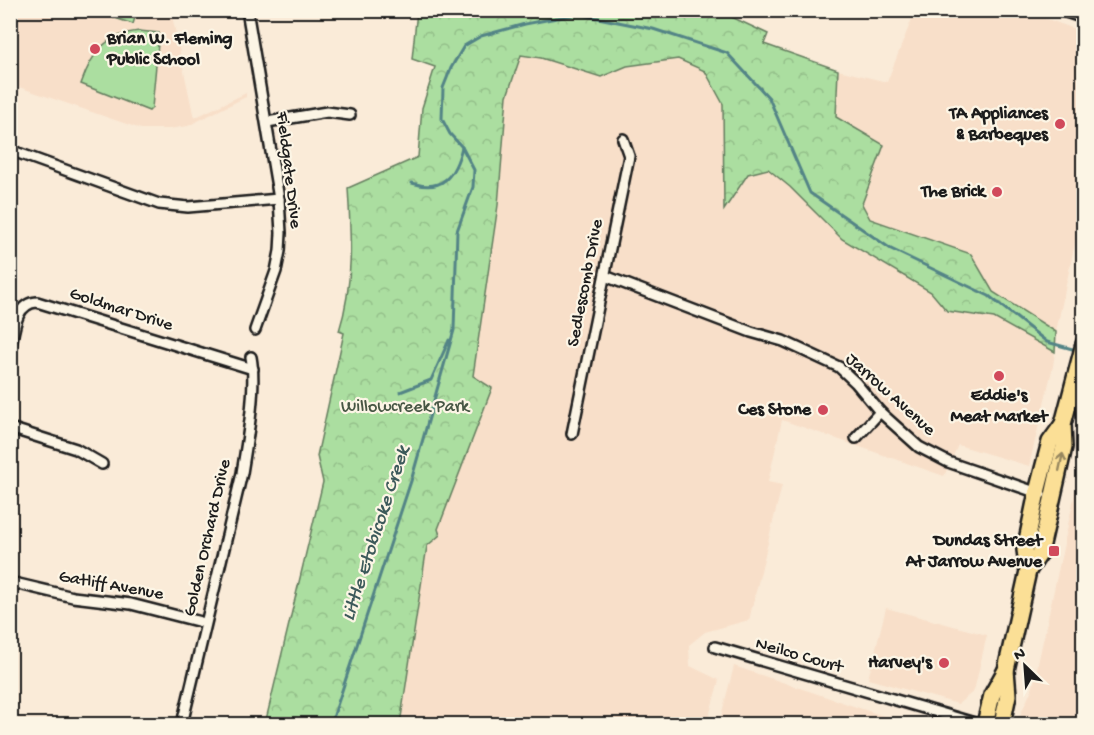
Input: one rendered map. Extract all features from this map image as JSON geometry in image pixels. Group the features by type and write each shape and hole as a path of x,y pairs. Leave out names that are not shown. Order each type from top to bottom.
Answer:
{"main road":[{"path":"1028,571 1040,553 1064,447 1063,424 1083,344"},
{"path":"1002,724 1008,695 1006,670 1028,571 1025,550 1050,442 1063,424"},
{"path":"985,724 992,694 1006,670"}],"street":[{"name":"Fieldgate Drive","path":"247,10 279,199 280,251 264,309 255,330"},
{"path":"1060,10 1083,18"},
{"path":"267,122 327,112 350,115"},
{"name":"Sedlescomb Drive","path":"572,434 628,156 622,139"},
{"path":"10,150 159,204 188,207 279,199"},
{"name":"Jarrow Avenue","path":"605,276 751,332 783,341 838,367 880,412 919,447 938,457 1053,499"},
{"name":"Goldmar Drive","path":"10,351 20,311 28,303 37,302 253,369"},
{"name":"Golden Orchard Drive","path":"182,724 242,473 248,437 253,369 251,357"},
{"path":"856,438 880,412"},
{"path":"10,428 76,449 102,464"},
{"name":"Gatliff Avenue","path":"10,582 73,597 131,604 205,622"},
{"name":"Neilco Court","path":"715,647 978,724"}],"shaded area":[{"name":"Brian W. Fleming Public School","path":"11,11 171,11 194,118 246,93 246,97 188,126 169,129 141,129 19,87 11,112"},
{"path":"915,11 1025,11 1083,32 1083,206 1056,332 993,292 971,254 870,219 862,204 884,145 836,117 838,70 887,82"},
{"path":"521,55 541,58 601,77 626,66 678,59 705,71 723,103 725,209 748,174 768,169 790,187 842,239 931,292 947,311 994,318 1055,352 1029,466 958,445 944,476 782,420 768,482 782,485 749,620 705,632 689,645 690,666 719,680 707,724 395,724 427,546 440,535 438,529 473,377 498,205 507,96"},
{"path":"1083,456 1083,724 1016,724 1033,687"},
{"path":"886,608 987,635 974,691 958,704 868,679"},
{"path":"734,666 907,724 719,724"}],"green space":[{"path":"94,11 137,11 133,24"},
{"name":"Willowcreek Park","path":"417,11 719,11 768,34 764,44 838,70 836,117 884,145 862,204 870,219 971,254 993,292 1056,332 1055,352 994,318 947,311 931,292 842,239 790,187 768,169 748,174 724,210 723,104 705,71 678,59 627,66 601,77 541,58 521,55 507,96 498,205 473,376 492,388 438,529 440,535 427,546 400,724 265,724 323,482 317,456 344,333 339,331 349,278 348,188 418,157 422,108 435,67 412,59"},
{"path":"139,31 159,33 152,108 149,111 81,84 90,63 101,47 117,36"}],"waterway":[{"name":"Little Etobicoke Creek","path":"331,724 411,481 454,330 457,231 473,187 474,170 462,147 450,134 442,119 443,88 464,46 481,36 525,24 578,14 653,29 727,53 769,98 810,193 891,249 989,296 1047,342 1076,350"},
{"path":"412,183 432,186 446,179 456,166 462,147"},
{"path":"400,392 431,380 449,340"}],"place":[{"name":"Brian W. Fleming Public School","path":"95,49"},
{"name":"TA Appliances & Barbeques","path":"1060,124"},
{"name":"The Brick","path":"997,192"},
{"name":"Eddie's Meat Market","path":"999,376"},
{"name":"Ces Stone","path":"823,410"},
{"name":"Dundas Street At Jarrow Avenue","path":"1054,551"},
{"name":"Harvey's","path":"944,663"}]}
